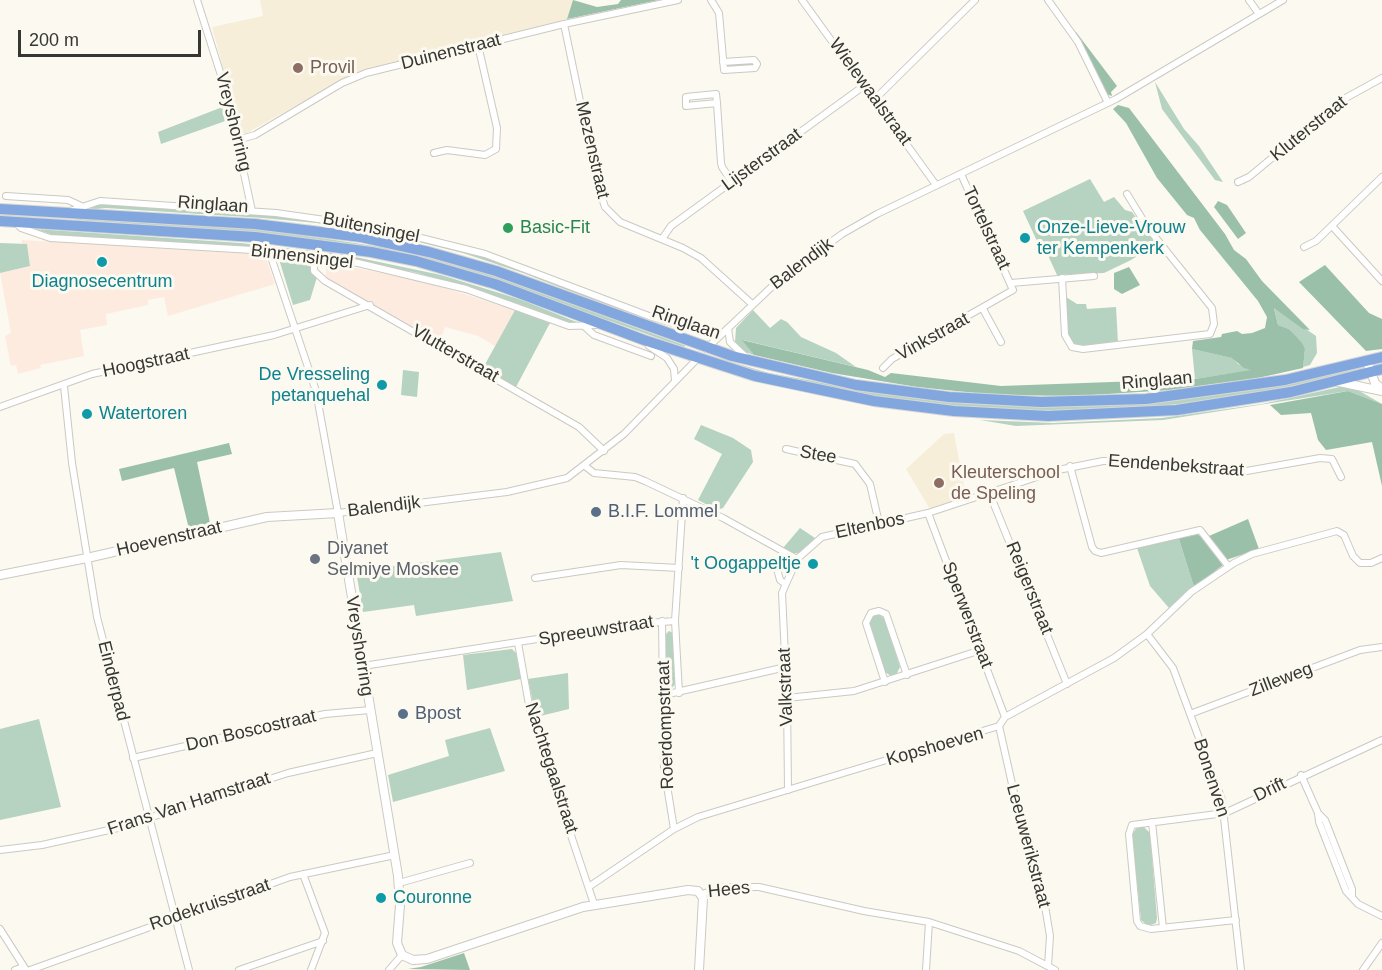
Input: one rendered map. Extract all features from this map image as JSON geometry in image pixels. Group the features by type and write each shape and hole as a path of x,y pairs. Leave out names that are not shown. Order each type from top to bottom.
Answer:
{"highway":[{"path":"3,199 18,210"},
{"name":"Ringlaan","path":"0,209 290,227 394,244 496,271 707,348 749,360 891,391 983,400 1111,401 1192,395 1285,380 1367,361"},
{"name":"Ringlaan","path":"0,221 255,237 371,252 416,261 495,284 698,358 816,391 919,408 1003,415 1096,415 1177,410 1246,400 1378,372"},
{"path":"1367,361 1382,357"}],"main road":[{"name":"Ringlaan","path":"1333,382 1350,382 1382,390 1378,372 1367,361"},
{"name":"Hoevenstraat","path":"0,575 87,558 267,517 338,513"},
{"name":"Vreyshorring","path":"338,513 395,855 399,884 397,943 402,955"},
{"name":"Hees","path":"402,955 413,960 427,959 594,904 681,890 694,890 702,894"},
{"path":"699,970 704,908 702,894"}],"street":[{"name":"Vreyshorring","path":"197,0 222,74 252,211"},
{"name":"Duinenstraat","path":"237,140 255,135 355,77 564,24 678,0"},
{"path":"711,0 719,14 723,62 724,70 755,68 757,64 754,60 723,62"},
{"name":"Wielewaalstraat","path":"802,0 936,185"},
{"path":"875,99 975,0"},
{"path":"1048,0 1078,42 1108,103"},
{"path":"1249,0 1259,14"},
{"name":"Balendijk","path":"338,513 521,490 567,478 604,451 752,304 798,264 842,234 936,185 1108,103 1283,0"},
{"name":"Mezenstraat","path":"564,24 601,199 610,215 620,222 701,258 752,304"},
{"path":"434,153 447,150 485,155 496,149 496,122 478,45"},
{"name":"Kluterstraat","path":"1238,182 1249,177 1342,100 1382,78"},
{"name":"Lijsterstraat","path":"662,239 671,226 865,85"},
{"path":"717,104 686,106 686,97 716,94 717,104 722,167 732,182"},
{"name":"Tortelstraat","path":"961,174 1011,283"},
{"path":"1304,248 1332,226 1381,180"},
{"path":"1062,278 1065,335 1069,344 1078,349 1210,334 1214,324 1212,308 1167,253 1131,204 1127,194"},
{"name":"Buitensingel","path":"3,199 68,200 81,206"},
{"name":"Buitensingel","path":"66,213 100,201 252,211 345,221 450,244 517,265 649,316 683,326"},
{"path":"1124,207 1131,204"},
{"name":"Binnensingel","path":"16,222 21,228 50,238 269,251 314,256 432,279 569,326 603,325"},
{"path":"1332,226 1382,281"},
{"name":"Vreyshorring","path":"269,251 315,391 338,513"},
{"name":"Vlutterstraat","path":"314,256 313,267 318,274 579,427 604,451"},
{"path":"1011,283 1094,276"},
{"name":"Vinkstraat","path":"884,368 892,359 1011,293 1011,283"},
{"name":"Hoogstraat","path":"0,407 125,366 237,344 370,305"},
{"name":"Vinkstraat","path":"983,309 1001,342"},
{"name":"Buitensingel","path":"649,316 668,335"},
{"name":"Binnensingel","path":"584,326 594,335 651,356"},
{"path":"728,327 730,342 749,360"},
{"path":"644,340 667,358 674,369 675,381"},
{"name":"Einderpad","path":"63,386 97,617 189,970"},
{"name":"Stee","path":"786,449 855,464 870,484 879,523"},
{"name":"Eendenbekstraat","path":"1070,466 1104,461 1131,461 1241,472 1320,458 1332,459 1341,477"},
{"path":"585,466 599,474 635,477 683,498 797,559"},
{"path":"1070,466 1095,551 1101,553 1200,530 1228,566"},
{"name":"Eltenbos","path":"797,559 822,537 928,513 1070,466"},
{"name":"Reigerstraat","path":"989,492 1067,684"},
{"name":"Roerdompstraat","path":"679,693 675,621 683,498"},
{"name":"Sperwerstraat","path":"928,513 1005,717"},
{"name":"Kopshoeven","path":"590,886 674,829 698,817 999,726 1005,717 1114,658 1147,634 1191,592 1228,566 1252,554 1337,531 1344,535 1353,556 1360,563 1365,564 1382,558"},
{"name":"Valkstraat","path":"788,790 788,698 782,602 785,584 797,559"},
{"path":"535,578 621,565 679,568"},
{"name":"Valkstraat","path":"776,565 780,580 785,584"},
{"path":"885,682 866,623 871,613 879,611 886,615 907,675"},
{"name":"Roerdompstraat","path":"662,621 664,767 674,829"},
{"name":"Spreeuwstraat","path":"518,643 662,621 675,621"},
{"name":"Bonenven","path":"1147,634 1173,668 1225,813 1241,970"},
{"name":"Zilleweg","path":"1190,714 1382,642"},
{"path":"363,666 518,643"},
{"name":"Nachtegaalstraat","path":"518,643 531,716 590,886 594,904"},
{"name":"Zilleweg","path":"1373,647 1382,647"},
{"path":"788,698 838,694 885,682 981,650"},
{"path":"664,695 786,667"},
{"name":"Don Boscostraat","path":"133,758 324,714 370,710"},
{"name":"Leeuwerikstraat","path":"999,726 1019,816 1045,906 1050,936 1048,966"},
{"name":"Drift","path":"1236,920 1147,929 1140,926 1137,921 1130,829 1136,824 1225,813 1300,775 1382,740"},
{"name":"Frans Van Hamstraat","path":"0,850 72,839 148,818 288,773 377,753"},
{"path":"1300,775 1318,813 1325,820 1352,889 1352,896 1358,904 1382,916"},
{"path":"1152,822 1163,928"},
{"name":"Rodekruisstraat","path":"15,970 26,969 303,874 395,855"},
{"path":"399,884 470,863"},
{"path":"303,874 325,933 311,970"},
{"name":"Hees","path":"702,894 723,887 759,887 864,911 929,922 1019,951 1055,970"},
{"path":"926,970 929,922"},
{"path":"0,929 26,969"},
{"path":"239,970 323,941"},
{"path":"1363,970 1382,943"},
{"path":"389,970 402,955"}],"shaded area":[{"name":"Provil","path":"260,0 573,0 567,19 357,72 245,134 240,130 212,27 263,16"},
{"path":"22,240 255,254 266,258 275,284 168,316 164,297 148,300 148,305 106,314 107,325 80,330 84,356 40,365 41,368 18,374 16,365 11,366 5,336 11,333 0,273 30,266 27,245 22,244"},
{"path":"326,262 426,282 515,310 495,346 478,336 445,327 440,342 326,278"},
{"name":"Kleuterschool de Speling","path":"954,433 966,497 930,509 906,469 944,434"}],"green space":[{"path":"573,0 597,7 618,4 621,0 659,0 567,19"},
{"path":"1076,32 1117,86 1111,92 1112,96 1106,94"},
{"path":"1155,82 1184,129 1199,146 1223,182 1215,180 1162,109"},
{"path":"1118,105 1129,108 1225,234 1234,250 1246,259 1262,281 1310,330 1303,329 1274,308 1278,325 1289,329 1305,349 1303,368 1258,378 1171,390 1076,396 995,395 917,387 832,373 754,355 742,340 868,370 885,377 891,373 1001,386 1195,379 1251,370 1244,368 1232,358 1192,349 1193,341 1221,337 1222,334 1237,331 1242,334 1252,333 1265,328 1267,317 1258,301 1200,230 1194,218 1187,215 1157,178 1126,123 1113,109"},
{"path":"225,106 228,120 161,144 158,132"},
{"path":"1090,179 1104,202 1114,197 1125,210 1132,212 1156,244 1104,273 1057,275 1041,240 1037,241 1023,211"},
{"path":"1218,201 1227,205 1246,233 1238,239 1214,207"},
{"path":"101,204 285,215 386,231 501,262 636,312 647,321 523,273 463,253 399,237 317,223 263,218 106,208 86,210"},
{"path":"82,217 262,229 407,251 496,276 686,346 683,347 613,322 367,247 264,233 75,220"},
{"path":"36,229 240,243 341,254 441,275 522,300 579,323 569,323 418,273 343,258 256,247 53,235"},
{"path":"0,243 27,244 30,266 0,273"},
{"path":"278,256 309,261 317,277 310,300 293,305"},
{"path":"1325,265 1369,313 1382,319 1382,349 1366,351 1299,282"},
{"path":"1129,267 1140,285 1122,294 1114,289 1114,273"},
{"path":"1066,297 1077,304 1086,304 1087,309 1116,307 1118,343 1081,347 1074,344 1068,336"},
{"path":"1274,307 1316,336 1317,353 1310,365 1303,367 1305,349 1289,329 1278,325"},
{"path":"515,310 550,323 516,387 483,368"},
{"path":"753,310 770,328 781,319 801,337 836,353 856,367 743,340 754,355 746,352 735,343 736,328"},
{"path":"1192,349 1233,358 1238,364 1255,370 1195,379"},
{"path":"721,359 769,373 884,394 1147,402 1245,391 1354,368 1357,372 1275,390 1194,403 1078,412 990,409 918,403 818,386 719,362"},
{"path":"403,370 419,372 417,397 401,395"},
{"path":"1349,385 1382,404 1348,391 1163,420 1016,426 980,420 1053,423 1162,418 1262,404"},
{"path":"1348,391 1382,404 1382,486 1372,442 1326,450 1318,440 1311,413 1281,415 1270,405"},
{"path":"701,425 733,438 751,450 753,462 723,508 717,510 698,500 722,454 694,439"},
{"path":"229,443 232,454 197,462 210,523 189,529 174,468 122,481 119,469"},
{"path":"1248,519 1259,549 1226,560 1209,536"},
{"path":"800,528 815,538 799,553 783,548"},
{"path":"1195,533 1205,539 1223,565 1194,587 1178,536"},
{"path":"1178,536 1194,587 1169,608 1150,586 1137,548"},
{"path":"501,552 513,601 416,616 414,605 363,612 356,571"},
{"path":"878,614 884,618 900,667 896,675 891,676 885,672 870,626 870,618"},
{"path":"669,631 673,633 676,683 671,689 666,685 665,635"},
{"path":"512,649 516,653 521,679 467,690 463,655"},
{"path":"568,673 569,709 536,717 528,679"},
{"path":"39,719 61,807 0,820 0,729"},
{"path":"490,728 505,771 393,802 388,775 449,756 445,740"},
{"path":"1143,826 1150,833 1157,918 1156,923 1148,926 1141,920 1132,835 1137,827"},
{"path":"464,953 470,970 408,969 421,967"}],"place":[{"name":"Provil","path":"298,68"},
{"name":"Basic-Fit","path":"508,228"},
{"name":"Onze-Lieve-Vrouw ter Kempenkerk","path":"1025,238"},
{"name":"Diagnosecentrum","path":"102,262"},
{"name":"De Vresseling petanquehal","path":"382,385"},
{"name":"Watertoren","path":"87,414"},
{"name":"Kleuterschool de Speling","path":"939,483"},
{"name":"B.I.F. Lommel","path":"596,512"},
{"name":"Diyanet Selmiye Moskee","path":"315,559"},
{"name":"'t Oogappeltje","path":"813,564"},
{"name":"Bpost","path":"403,714"},
{"name":"Couronne","path":"381,898"}]}
